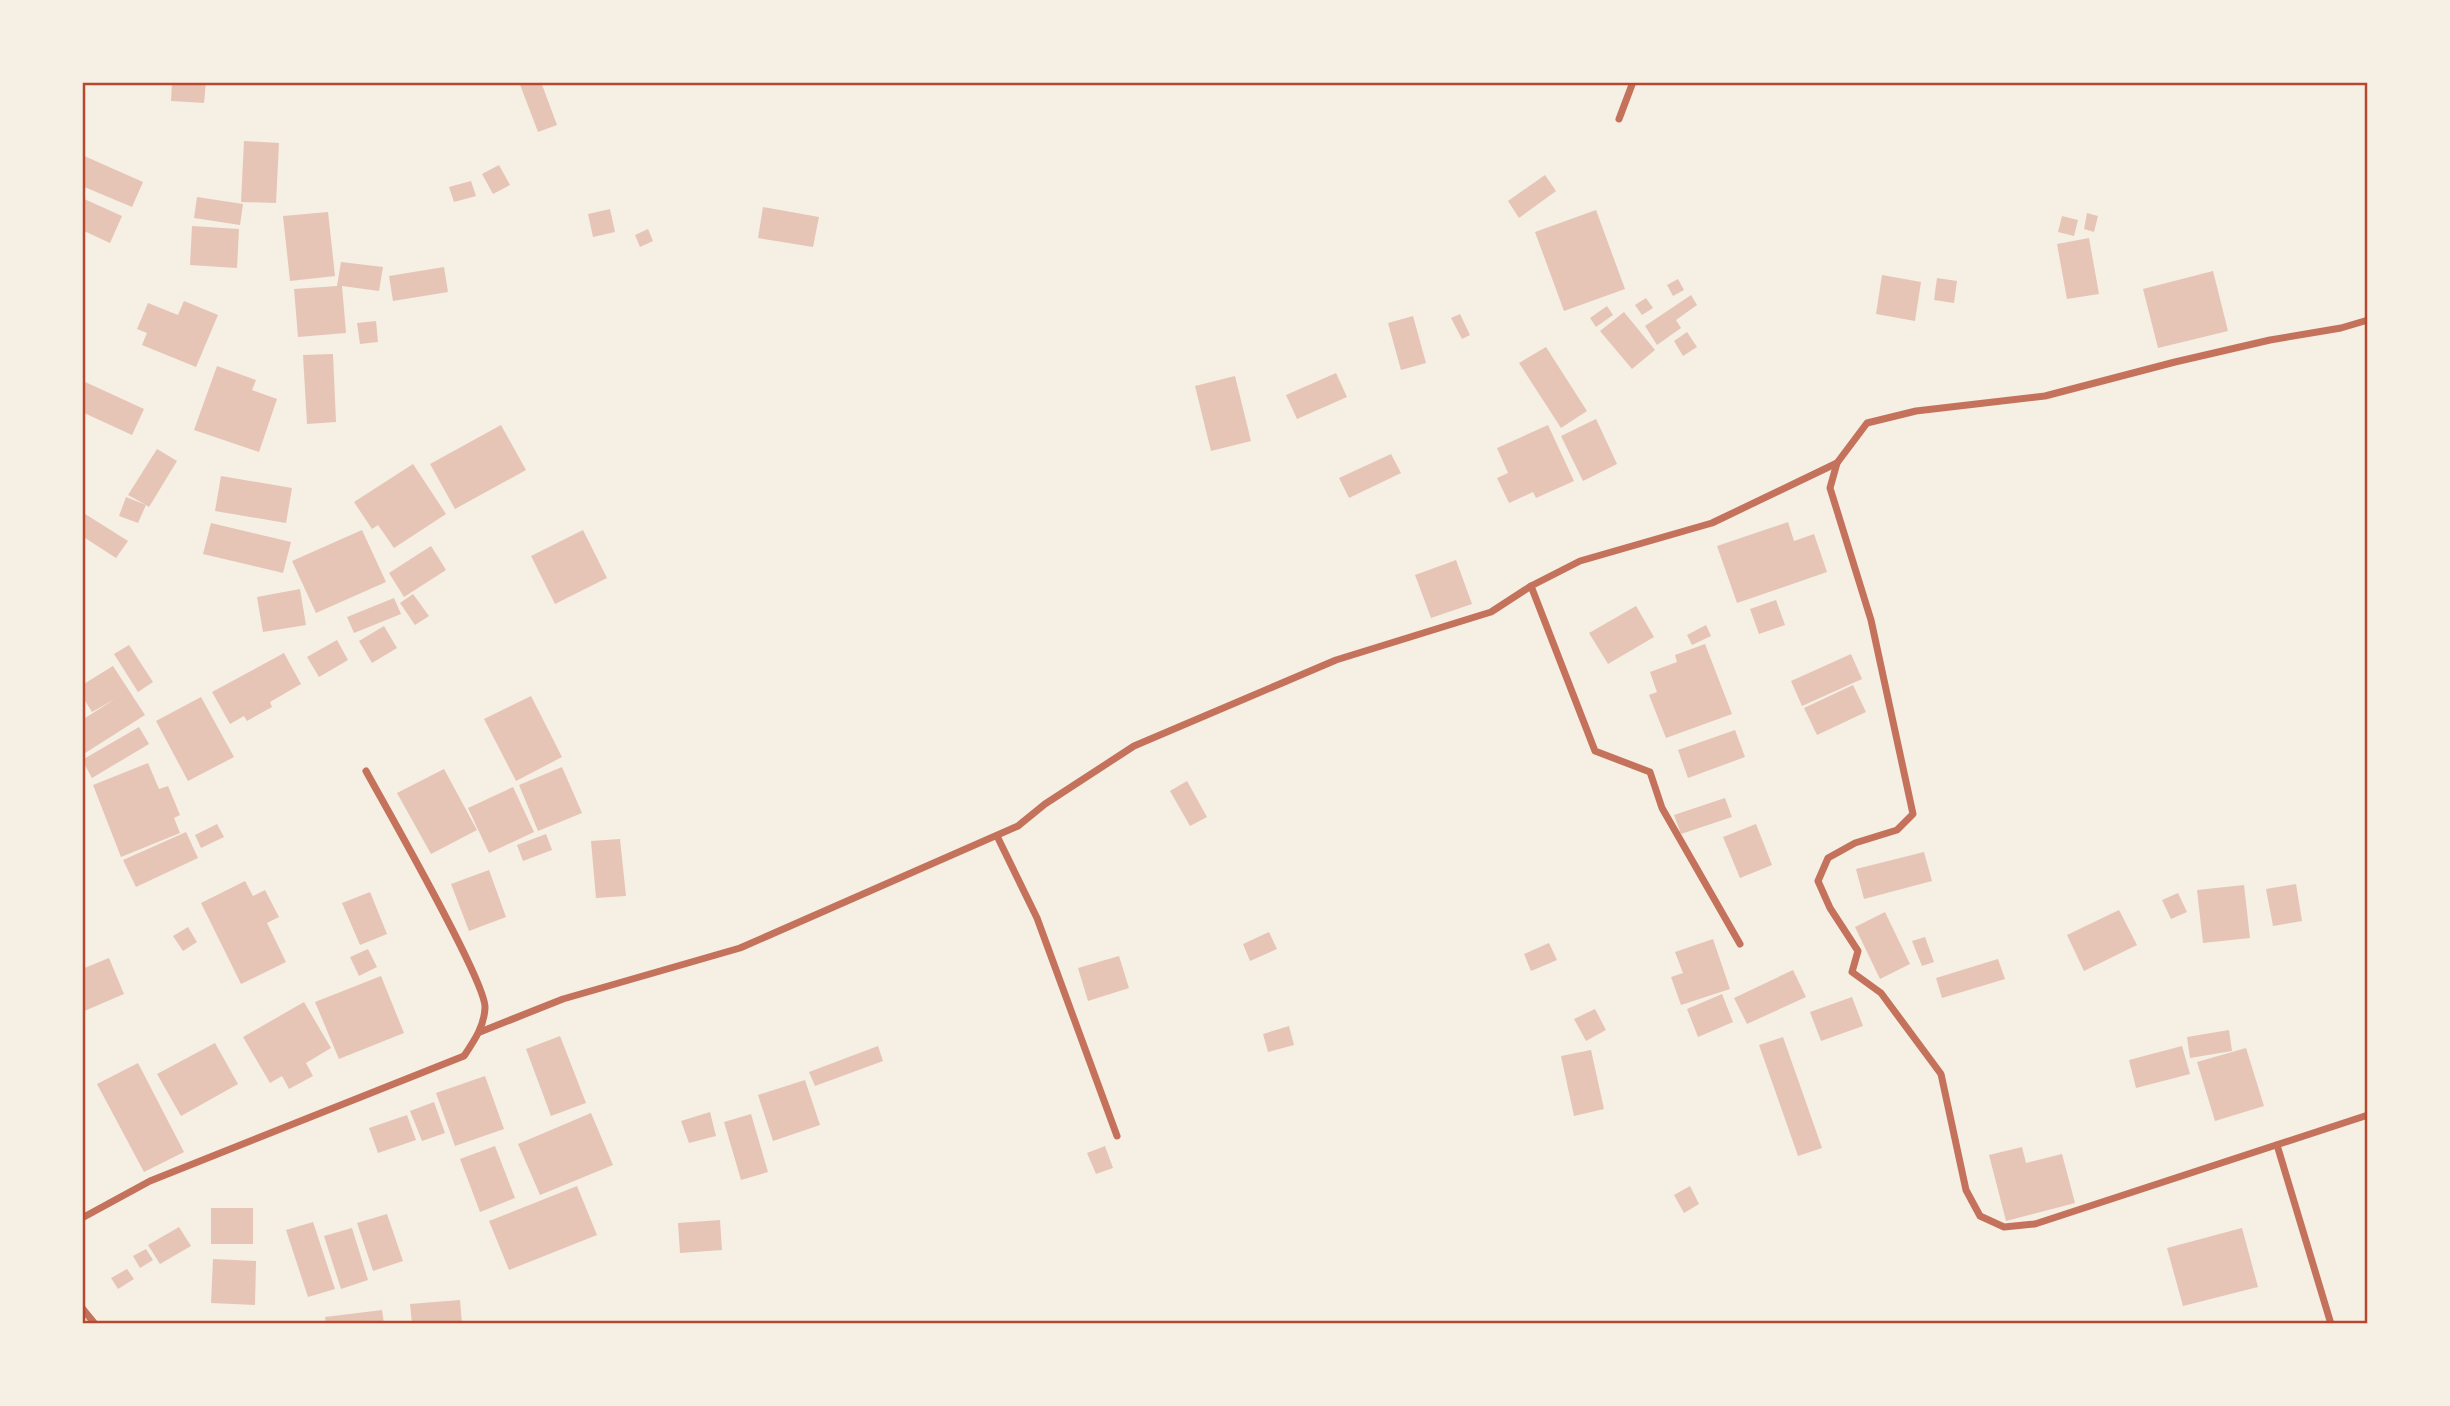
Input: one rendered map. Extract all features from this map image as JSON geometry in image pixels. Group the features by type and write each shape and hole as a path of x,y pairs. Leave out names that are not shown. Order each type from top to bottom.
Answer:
{"street":[{"path":"1619,119 1633,82"},
{"path":"2368,320 2175,362 2045,396 1916,411 1867,423 1837,463 1830,488 1871,620 1913,814 1897,830 1855,843 1828,858 1818,881 1830,908 1858,951 1852,972 1881,993 1941,1074 1966,1190 1980,1216 2004,1227 2035,1224 2368,1115"},
{"path":"480,1032 563,999 740,947 1018,826 1045,804 1133,746 1336,660 1490,612 1531,586 1580,561 1712,523 1837,463"},
{"path":"1531,586 1595,751 1620,758 1650,772 1669,820 1740,944"},
{"path":"82,1218 150,1181 269,1131 464,1056 480,1032 486,1005 469,964 366,771"},
{"path":"997,836 1037,918 1117,1136"},
{"path":"2277,1145 2331,1324"},
{"path":"82,1308 95,1324"}],"building":[{"path":"172,82 206,82 204,103 171,101"},
{"path":"519,82 541,82 557,125 538,132"},
{"path":"244,141 279,143 276,203 241,202"},
{"path":"82,155 143,182 132,207 82,186"},
{"path":"499,165 510,185 493,194 482,174"},
{"path":"1545,175 1556,191 1519,218 1508,201"},
{"path":"471,181 476,196 454,202 449,187"},
{"path":"197,197 243,204 240,225 194,218"},
{"path":"82,198 122,216 110,243 82,230"},
{"path":"763,207 819,217 813,247 758,238"},
{"path":"610,209 615,232 593,237 588,214"},
{"path":"1596,210 1625,289 1564,311 1535,232"},
{"path":"328,212 335,276 290,281 283,216"},
{"path":"2087,213 2098,216 2094,232 2084,229"},
{"path":"2062,216 2078,220 2074,236 2058,232"},
{"path":"192,226 239,229 237,268 190,265"},
{"path":"648,229 653,241 640,247 635,235"},
{"path":"2089,238 2099,294 2067,299 2057,244"},
{"path":"341,262 383,267 379,291 342,286 346,333 298,337 294,289 337,286"},
{"path":"444,267 448,292 393,301 389,276"},
{"path":"2213,271 2228,331 2158,348 2143,289"},
{"path":"1882,275 1921,282 1915,321 1876,314"},
{"path":"1937,278 1957,281 1954,303 1934,300"},
{"path":"1678,279 1684,290 1673,296 1667,285"},
{"path":"1691,295 1697,305 1676,320 1681,328 1657,345 1645,326"},
{"path":"1646,298 1653,308 1642,315 1635,305"},
{"path":"184,301 218,315 196,367 142,345 147,333 137,329 148,303 178,315"},
{"path":"1607,306 1613,315 1596,327 1590,318"},
{"path":"1624,312 1655,350 1632,369 1600,331"},
{"path":"1460,314 1470,335 1462,339 1451,318"},
{"path":"1413,316 1426,363 1401,370 1388,323"},
{"path":"376,321 378,342 360,344 357,323"},
{"path":"1687,332 1697,347 1683,356 1674,341"},
{"path":"1546,347 1587,411 1561,428 1519,363"},
{"path":"333,354 336,422 307,424 303,355"},
{"path":"217,366 256,380 252,390 277,399 259,452 194,430"},
{"path":"1336,373 1347,397 1297,419 1286,395"},
{"path":"1235,376 1251,441 1211,451 1195,386"},
{"path":"83,381 144,409 132,435 82,412"},
{"path":"1596,419 1617,464 1583,481 1561,436"},
{"path":"501,425 526,470 455,509 430,464"},
{"path":"1548,425 1574,481 1536,498 1533,492 1509,503 1497,478 1508,473 1497,448"},
{"path":"157,449 177,461 149,507 128,495"},
{"path":"1391,454 1401,473 1349,498 1339,478"},
{"path":"413,464 446,514 394,548 378,525 372,529 354,502"},
{"path":"221,476 292,488 286,523 215,511"},
{"path":"126,497 146,505 138,523 119,516"},
{"path":"82,512 128,541 116,558 82,536"},
{"path":"1788,522 1794,541 1814,534 1827,572 1737,603 1717,546"},
{"path":"211,523 291,542 283,573 203,554"},
{"path":"362,530 386,582 316,613 292,561"},
{"path":"583,530 607,578 555,604 531,556"},
{"path":"431,546 446,570 404,597 389,573"},
{"path":"1456,560 1472,604 1431,618 1415,575"},
{"path":"300,589 306,625 263,632 257,597"},
{"path":"413,594 429,616 415,625 400,603"},
{"path":"394,598 401,614 354,633 347,617"},
{"path":"1776,600 1785,625 1759,634 1750,609"},
{"path":"1636,606 1654,637 1608,664 1589,633"},
{"path":"1706,625 1711,636 1692,645 1687,635"},
{"path":"384,626 397,648 372,663 359,641"},
{"path":"337,640 348,660 319,677 307,657"},
{"path":"1705,644 1732,714 1666,738 1649,695 1657,692 1650,672 1677,662 1675,655"},
{"path":"129,645 153,682 138,692 114,654"},
{"path":"284,653 301,684 270,702 272,707 247,721 244,716 230,724 212,692"},
{"path":"1851,654 1862,679 1802,706 1791,681"},
{"path":"113,666 145,715 82,755 82,720 115,699 92,712 82,696 82,685"},
{"path":"1853,685 1866,712 1817,735 1804,708"},
{"path":"531,696 562,757 516,781 484,719"},
{"path":"201,697 234,757 188,781 156,721"},
{"path":"139,727 149,744 92,778 82,760"},
{"path":"1735,730 1745,757 1688,778 1678,750"},
{"path":"148,763 159,789 168,786 180,815 174,818 180,833 121,857 93,785"},
{"path":"562,767 582,813 538,831 519,785"},
{"path":"444,769 477,830 431,854 397,793"},
{"path":"1187,781 1207,817 1190,826 1170,791"},
{"path":"513,787 534,832 489,853 468,808"},
{"path":"1725,798 1732,817 1681,834 1674,815"},
{"path":"217,824 224,837 201,848 195,835"},
{"path":"1756,824 1772,865 1740,878 1723,837"},
{"path":"186,832 198,858 136,887 123,860"},
{"path":"546,834 552,850 523,861 517,845"},
{"path":"620,839 626,896 596,898 591,841"},
{"path":"1924,852 1932,881 1864,899 1856,869"},
{"path":"489,870 506,917 469,931 451,884"},
{"path":"245,881 253,896 265,890 279,917 267,923 286,962 241,984 201,903"},
{"path":"2296,884 2302,921 2273,926 2266,889"},
{"path":"2244,885 2250,938 2203,943 2197,890"},
{"path":"370,892 387,934 360,945 342,903"},
{"path":"2178,893 2187,912 2171,919 2162,900"},
{"path":"2119,910 2137,945 2084,971 2067,935"},
{"path":"1885,912 1910,964 1880,979 1855,927"},
{"path":"188,927 197,942 183,951 173,936"},
{"path":"1269,932 1277,949 1250,961 1243,944"},
{"path":"1925,937 1934,962 1922,966 1912,941"},
{"path":"1713,939 1730,989 1681,1005 1671,977 1683,973 1675,952"},
{"path":"1549,943 1557,960 1531,971 1524,954"},
{"path":"368,949 377,967 359,976 350,957"},
{"path":"1119,956 1129,988 1088,1001 1078,968"},
{"path":"109,958 124,994 82,1012 82,969"},
{"path":"1998,959 2005,979 1942,998 1936,978"},
{"path":"1793,970 1806,997 1747,1024 1734,998"},
{"path":"381,976 404,1033 339,1059 315,1002"},
{"path":"1722,994 1733,1022 1698,1037 1687,1009"},
{"path":"1852,997 1863,1026 1821,1041 1810,1012"},
{"path":"304,1002 331,1048 306,1063 313,1076 289,1089 282,1076 270,1083 243,1037"},
{"path":"1595,1009 1606,1030 1586,1041 1574,1019"},
{"path":"1289,1026 1294,1045 1268,1052 1263,1034"},
{"path":"2229,1030 2232,1051 2190,1058 2187,1037"},
{"path":"560,1036 586,1103 551,1116 526,1049"},
{"path":"1783,1037 1822,1148 1798,1156 1759,1045"},
{"path":"215,1043 238,1084 181,1116 157,1074"},
{"path":"878,1046 883,1061 815,1086 809,1072"},
{"path":"2182,1046 2190,1074 2136,1088 2129,1060"},
{"path":"2246,1048 2264,1106 2215,1121 2197,1062"},
{"path":"1591,1050 1604,1109 1574,1116 1561,1056"},
{"path":"138,1063 184,1152 144,1172 97,1084"},
{"path":"485,1076 504,1129 455,1146 436,1093"},
{"path":"805,1080 820,1125 773,1141 758,1095"},
{"path":"434,1102 445,1133 422,1141 410,1111"},
{"path":"710,1112 716,1136 689,1143 681,1121"},
{"path":"591,1113 613,1165 540,1195 518,1144"},
{"path":"751,1114 768,1172 741,1180 724,1122"},
{"path":"407,1115 416,1140 378,1153 369,1128"},
{"path":"495,1146 515,1198 480,1212 460,1159"},
{"path":"1105,1146 1113,1168 1096,1174 1087,1153"},
{"path":"2022,1147 2026,1163 2062,1154 2075,1203 2006,1221 1989,1155"},
{"path":"577,1186 597,1235 509,1270 489,1221"},
{"path":"1690,1186 1699,1204 1684,1213 1674,1195"},
{"path":"211,1208 253,1208 253,1244 211,1244"},
{"path":"387,1214 403,1261 373,1271 357,1223"},
{"path":"720,1220 722,1250 680,1253 678,1223"},
{"path":"313,1222 335,1289 308,1297 286,1230"},
{"path":"179,1227 191,1246 160,1264 148,1245"},
{"path":"352,1228 368,1280 341,1289 324,1236"},
{"path":"2242,1228 2258,1287 2183,1306 2167,1248"},
{"path":"146,1249 153,1260 140,1268 133,1256"},
{"path":"213,1259 256,1261 255,1305 211,1303"},
{"path":"127,1269 134,1279 118,1289 111,1278"},
{"path":"460,1300 462,1324 412,1324 410,1304"},
{"path":"382,1310 384,1324 326,1324 325,1317"}]}
